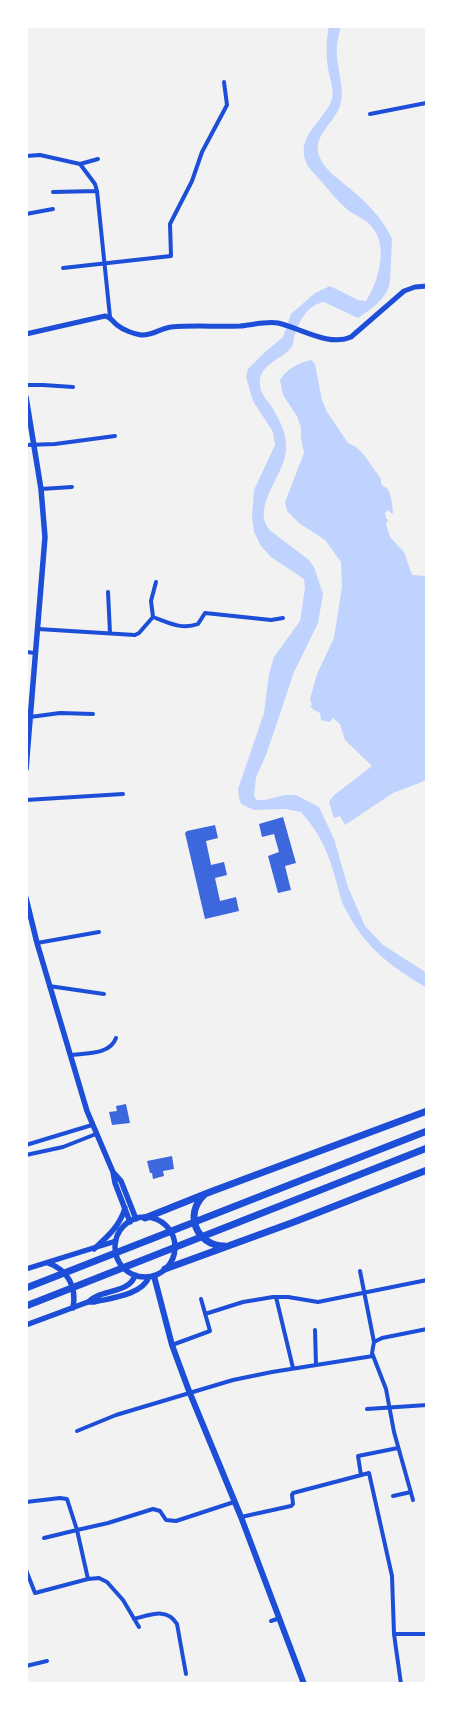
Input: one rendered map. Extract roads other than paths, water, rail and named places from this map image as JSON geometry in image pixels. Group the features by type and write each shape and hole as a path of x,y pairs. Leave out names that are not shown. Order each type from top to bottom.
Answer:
{"highway":[{"path":"145,1218 427,1111"},
{"path":"26,1288 427,1131"},
{"path":"26,1306 427,1148"},
{"path":"165,1269 427,1170"},
{"path":"210,1192 196,1206 194,1225 202,1238 210,1244 229,1246"},
{"path":"172,1259 189,1261"}],"main road":[{"path":"26,397 44,517 44,553 26,769"},
{"path":"26,898 49,986 92,1126 113,1172 115,1183 125,1208 133,1220"},
{"path":"113,1172 121,1181 133,1220"},
{"path":"94,1249 113,1231 122,1217 125,1208"},
{"path":"26,1325 98,1298 140,1288 151,1276 165,1269 172,1259 175,1243 172,1233 160,1222 145,1218 133,1220 121,1230 116,1241 116,1252 120,1262 127,1271 134,1275 151,1276"},
{"path":"48,1263 58,1266 68,1278 74,1292 73,1308"},
{"path":"111,1294 130,1284 134,1275"},
{"path":"151,1276 172,1345 189,1392 241,1517 304,1684"}],"street":[{"path":"64,268 172,256 170,224 192,181 202,152 227,105 224,82"},
{"path":"370,114 427,102 427,108"},
{"path":"26,156 40,155 80,164 98,159"},
{"path":"80,164 95,184 97,191 110,317 122,328 141,335 168,327 238,326 270,323 280,324 336,340 344,340 351,337 404,291 415,287 427,286"},
{"path":"53,192 97,191"},
{"path":"26,214 53,209"},
{"path":"26,334 100,317 110,317"},
{"path":"26,385 74,387"},
{"path":"26,445 55,444 114,436"},
{"path":"41,489 72,487"},
{"path":"153,617 151,601 156,582"},
{"path":"108,592 110,633"},
{"path":"153,617 182,628 198,624 205,613 271,620 283,618"},
{"path":"38,629 137,634 153,617"},
{"path":"26,652 36,653"},
{"path":"30,717 60,712 94,714"},
{"path":"26,800 122,794"},
{"path":"37,943 99,932"},
{"path":"49,986 104,994"},
{"path":"70,1055 106,1050 114,1044 116,1038"},
{"path":"26,1144 92,1126"},
{"path":"26,1155 50,1150 96,1134"},
{"path":"48,1139 50,1150"},
{"path":"26,1269 116,1241"},
{"path":"360,1271 374,1342 373,1356 382,1377 398,1448 413,1500"},
{"path":"205,1314 244,1302 276,1297 318,1302 427,1280"},
{"path":"276,1297 293,1368"},
{"path":"172,1345 210,1332 201,1299"},
{"path":"374,1342 382,1338 427,1329"},
{"path":"315,1330 316,1365"},
{"path":"77,1431 116,1415 218,1384 293,1368 373,1356"},
{"path":"367,1409 427,1405"},
{"path":"361,1474 359,1456 398,1448"},
{"path":"241,1517 292,1505 292,1493 368,1473 384,1536 392,1579 394,1634 401,1684"},
{"path":"392,1496 411,1492"},
{"path":"26,1502 60,1498 68,1499 88,1579"},
{"path":"44,1538 108,1523 155,1509 160,1511 166,1520 176,1521 234,1502"},
{"path":"26,1570 35,1593 88,1579 99,1578 106,1582 123,1600 139,1628"},
{"path":"134,1619 160,1612 168,1614 174,1619 177,1624 186,1674"},
{"path":"271,1621 280,1618"},
{"path":"394,1634 427,1634"},
{"path":"26,1666 47,1661"}],"water":[{"path":"329,26 341,26 337,53 342,96 338,110 321,137 318,151 326,168 367,204 388,231 392,239 390,282 386,294 358,318 324,302 313,306 301,320 292,347 266,367 260,377 260,387 279,420 284,431 286,443 284,460 266,503 264,513 266,523 272,532 309,560 314,567 323,594 318,623 294,672 266,755 256,777 254,796 257,800 265,800 285,795 296,795 319,807 334,839 348,887 365,926 383,945 427,973 427,988 384,959 359,931 343,904 328,854 317,833 301,812 285,809 254,810 241,804 238,789 264,713 269,674 274,657 300,621 305,588 304,579 271,557 261,546 254,532 252,516 254,490 275,445 273,432 253,401 246,377 248,369 283,337 291,314 315,293 330,286 358,300 366,301 375,284 380,263 380,243 376,234 364,219 341,204 308,167 304,153 307,137 327,109 332,98 333,89 328,68 327,52"},
{"path":"311,360 315,364 322,400 327,412 348,443 356,447 364,455 381,479 381,484 389,491 393,513 388,510 385,513 388,520 386,524 390,537 404,552 412,575 427,576 427,780 393,793 345,825 340,816 334,818 329,802 333,796 372,766 345,740 340,724 333,718 330,722 321,720 320,713 310,706 312,705 310,699 317,674 334,638 342,587 341,562 325,540 299,523 287,511 285,502 304,453 301,428 297,416 283,395 280,380 286,372"}]}
